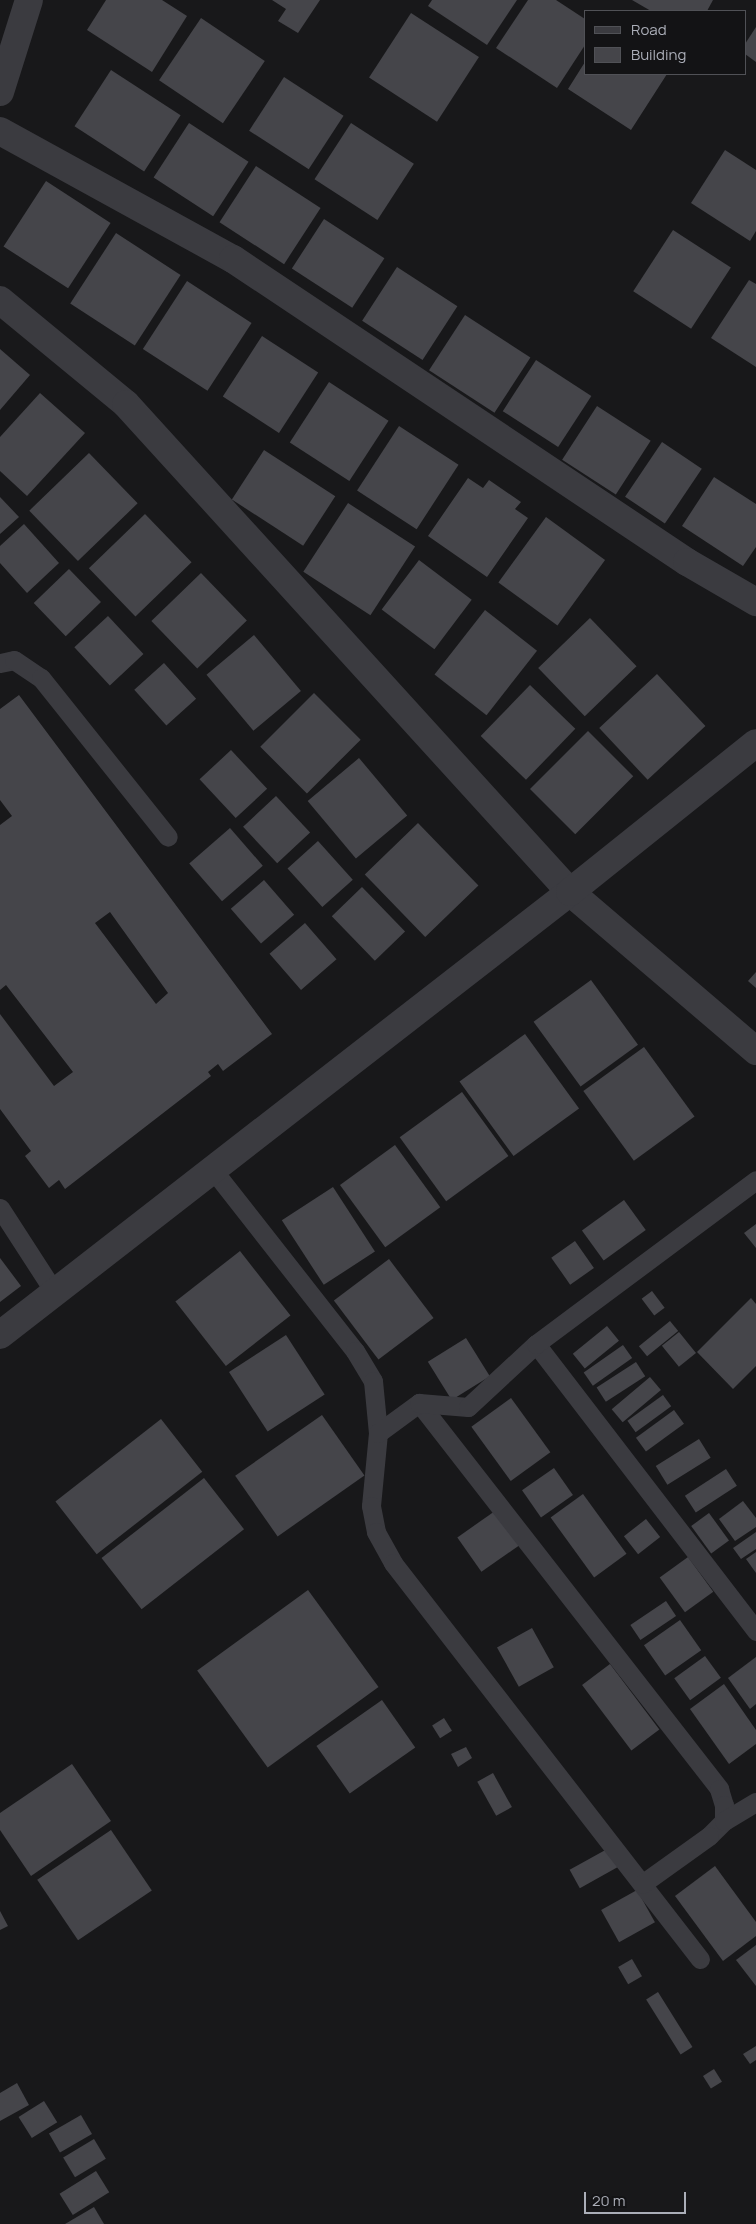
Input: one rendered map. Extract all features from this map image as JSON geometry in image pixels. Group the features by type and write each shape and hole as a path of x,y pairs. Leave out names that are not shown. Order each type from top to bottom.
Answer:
{"street":[{"path":"0,92 29,0"},
{"path":"0,131 233,259 687,562 756,602"},
{"path":"0,300 126,404 570,892 756,1051"},
{"path":"0,1335 570,892 756,743"}],"lane":[{"path":"0,663 14,660 41,678 168,837"},
{"path":"213,1170 355,1351 373,1381 378,1433 371,1506 376,1532 393,1563 700,1959"},
{"path":"378,1433 419,1403 468,1407 536,1344 756,1180"},
{"path":"0,1208 55,1293"},
{"path":"536,1344 756,1631"},
{"path":"419,1403 719,1788 724,1805 724,1820"},
{"path":"642,1884 709,1836 724,1820 756,1802"}],"building":[{"path":"106,0 162,0 187,16 152,72 87,30"},
{"path":"272,0 320,0 298,33 278,21 286,9"},
{"path":"432,0 517,0 487,45 428,6"},
{"path":"528,0 556,0 584,18 584,47 557,88 496,48"},
{"path":"632,0 713,0 708,10 649,10"},
{"path":"411,13 479,57 437,122 369,78"},
{"path":"201,18 265,61 223,123 159,80"},
{"path":"756,27 756,62 746,55 746,42"},
{"path":"584,64 584,75 666,75 631,130 568,89"},
{"path":"111,70 181,115 144,171 75,126"},
{"path":"284,77 344,116 309,169 249,131"},
{"path":"189,123 249,162 213,216 154,178"},
{"path":"351,123 414,164 377,220 315,179"},
{"path":"725,150 756,170 756,231 750,241 691,203"},
{"path":"256,166 321,208 284,264 220,222"},
{"path":"46,181 111,223 68,288 4,246"},
{"path":"324,219 384,258 352,308 292,268"},
{"path":"673,230 731,268 691,329 633,291"},
{"path":"116,233 181,275 135,345 70,303"},
{"path":"397,267 457,306 423,360 362,321"},
{"path":"749,280 756,284 756,367 711,338"},
{"path":"187,281 252,323 207,391 143,349"},
{"path":"465,315 530,357 494,413 429,370"},
{"path":"262,336 318,372 279,433 223,396"},
{"path":"0,349 30,375 0,410"},
{"path":"536,360 591,396 558,447 503,411"},
{"path":"329,382 389,421 349,481 290,442"},
{"path":"40,393 85,433 27,496 0,471 0,437"},
{"path":"597,406 651,441 616,495 562,460"},
{"path":"399,426 459,465 417,529 357,491"},
{"path":"662,442 702,469 665,524 625,497"},
{"path":"264,450 335,496 303,546 232,499"},
{"path":"89,453 138,503 78,561 29,511"},
{"path":"714,477 756,504 756,547 743,566 682,526"},
{"path":"468,478 483,488 489,480 521,502 515,509 528,518 487,577 428,536"},
{"path":"0,497 19,517 0,534"},
{"path":"348,503 415,547 370,615 303,572"},
{"path":"145,514 192,562 135,616 89,568"},
{"path":"546,517 605,560 557,625 498,583"},
{"path":"24,524 59,563 27,593 0,563 0,546"},
{"path":"419,560 472,600 434,649 382,610"},
{"path":"69,569 101,602 66,636 34,603"},
{"path":"201,573 247,620 197,668 151,621"},
{"path":"485,610 537,651 487,715 435,675"},
{"path":"108,616 143,654 110,685 74,647"},
{"path":"590,618 637,666 585,716 538,668"},
{"path":"254,635 301,691 253,731 207,675"},
{"path":"164,663 196,699 166,725 134,690"},
{"path":"657,674 705,726 648,780 599,728"},
{"path":"530,685 575,729 526,780 481,736"},
{"path":"314,693 361,740 307,793 260,747"},
{"path":"19,695 272,1034 223,1071 218,1064 208,1072 211,1076 65,1189 59,1180 49,1188 25,1156 31,1151 0,1109 0,1014 54,1086 73,1072 6,985 0,990 0,825 12,816 0,800 0,709","holes":["110,912 168,993 156,1004 95,923"]},
{"path":"588,731 633,776 575,834 530,789"},
{"path":"231,750 267,789 236,818 200,779"},
{"path":"359,758 407,815 356,859 308,801"},
{"path":"276,796 310,833 277,863 243,827"},
{"path":"418,823 478,886 425,937 365,874"},
{"path":"230,828 263,866 222,901 189,863"},
{"path":"318,841 353,880 322,907 288,868"},
{"path":"264,880 294,915 261,944 231,909"},
{"path":"362,887 405,932 375,961 332,916"},
{"path":"305,923 336,959 301,990 270,954"},
{"path":"756,972 756,988 748,981"},
{"path":"591,980 638,1045 581,1086 534,1022"},
{"path":"525,1034 579,1108 514,1156 459,1082"},
{"path":"644,1047 695,1117 634,1161 583,1091"},
{"path":"462,1092 508,1156 446,1201 400,1137"},
{"path":"395,1145 440,1207 385,1247 340,1185"},
{"path":"333,1187 375,1252 324,1285 282,1220"},
{"path":"624,1200 646,1230 604,1260 582,1231"},
{"path":"756,1224 756,1248 744,1233"},
{"path":"575,1241 594,1268 570,1285 551,1258"},
{"path":"240,1251 290,1316 226,1366 175,1301"},
{"path":"0,1258 21,1286 0,1302"},
{"path":"389,1259 434,1318 378,1360 334,1301"},
{"path":"652,1291 665,1308 654,1316 642,1299"},
{"path":"751,1298 756,1304 756,1366 733,1389 697,1352"},
{"path":"670,1321 678,1331 647,1356 639,1346"},
{"path":"607,1326 619,1341 585,1368 573,1354"},
{"path":"679,1332 696,1353 679,1367 662,1346"},
{"path":"286,1335 325,1395 268,1432 229,1372"},
{"path":"466,1338 490,1376 452,1400 428,1362"},
{"path":"623,1345 632,1358 593,1386 584,1373"},
{"path":"636,1362 645,1376 606,1402 597,1388"},
{"path":"650,1377 661,1390 623,1422 612,1409"},
{"path":"663,1395 671,1406 636,1432 627,1421"},
{"path":"511,1398 550,1452 511,1481 471,1427"},
{"path":"674,1410 684,1424 646,1451 636,1438"},
{"path":"322,1415 364,1476 278,1536 235,1476"},
{"path":"161,1419 202,1472 97,1554 55,1501"},
{"path":"699,1439 711,1458 667,1485 656,1466"},
{"path":"554,1468 573,1495 541,1517 522,1490"},
{"path":"726,1469 737,1486 696,1512 685,1496"},
{"path":"204,1478 244,1529 142,1609 102,1558"},
{"path":"583,1494 626,1554 594,1577 551,1518"},
{"path":"743,1501 756,1518 756,1527 735,1541 719,1519"},
{"path":"495,1511 519,1545 481,1572 457,1537"},
{"path":"709,1513 729,1541 711,1553 691,1526"},
{"path":"646,1519 660,1537 638,1554 624,1536"},
{"path":"756,1532 756,1549 741,1559 733,1548"},
{"path":"756,1552 756,1573 746,1559"},
{"path":"688,1557 713,1592 685,1612 660,1578"},
{"path":"308,1590 379,1687 268,1768 197,1671"},
{"path":"666,1601 676,1616 640,1640 630,1625"},
{"path":"680,1620 701,1650 665,1676 644,1645"},
{"path":"532,1628 554,1667 519,1687 497,1647"},
{"path":"705,1656 721,1678 690,1700 674,1678"},
{"path":"756,1657 756,1704 750,1709 728,1678"},
{"path":"610,1664 659,1729 631,1751 582,1685"},
{"path":"724,1684 756,1730 756,1744 729,1764 690,1709"},
{"path":"382,1700 415,1748 350,1793 316,1746"},
{"path":"444,1718 452,1731 440,1738 432,1725"},
{"path":"466,1747 472,1758 458,1767 451,1754"},
{"path":"72,1764 111,1821 31,1876 0,1830 0,1813"},
{"path":"493,1773 512,1807 496,1816 477,1782"},
{"path":"111,1830 152,1891 78,1940 37,1880"},
{"path":"609,1848 619,1866 580,1888 570,1870"},
{"path":"715,1866 756,1922 756,1936 723,1961 675,1896"},
{"path":"637,1890 655,1922 619,1942 601,1910"},
{"path":"0,1911 8,1926 0,1930"},
{"path":"756,1945 756,1986 736,1960"},
{"path":"632,1959 642,1976 628,1984 618,1967"},
{"path":"658,1992 692,2047 681,2055 646,1999"},
{"path":"756,2046 756,2060 750,2064 743,2054"},
{"path":"714,2069 722,2082 711,2089 703,2076"},
{"path":"17,2083 29,2105 0,2121 0,2093"},
{"path":"44,2101 57,2122 32,2138 19,2117"},
{"path":"81,2115 92,2134 60,2153 49,2134"},
{"path":"94,2139 106,2159 75,2177 63,2158"},
{"path":"96,2171 109,2192 73,2215 60,2194"},
{"path":"94,2207 104,2224 65,2224"}]}
